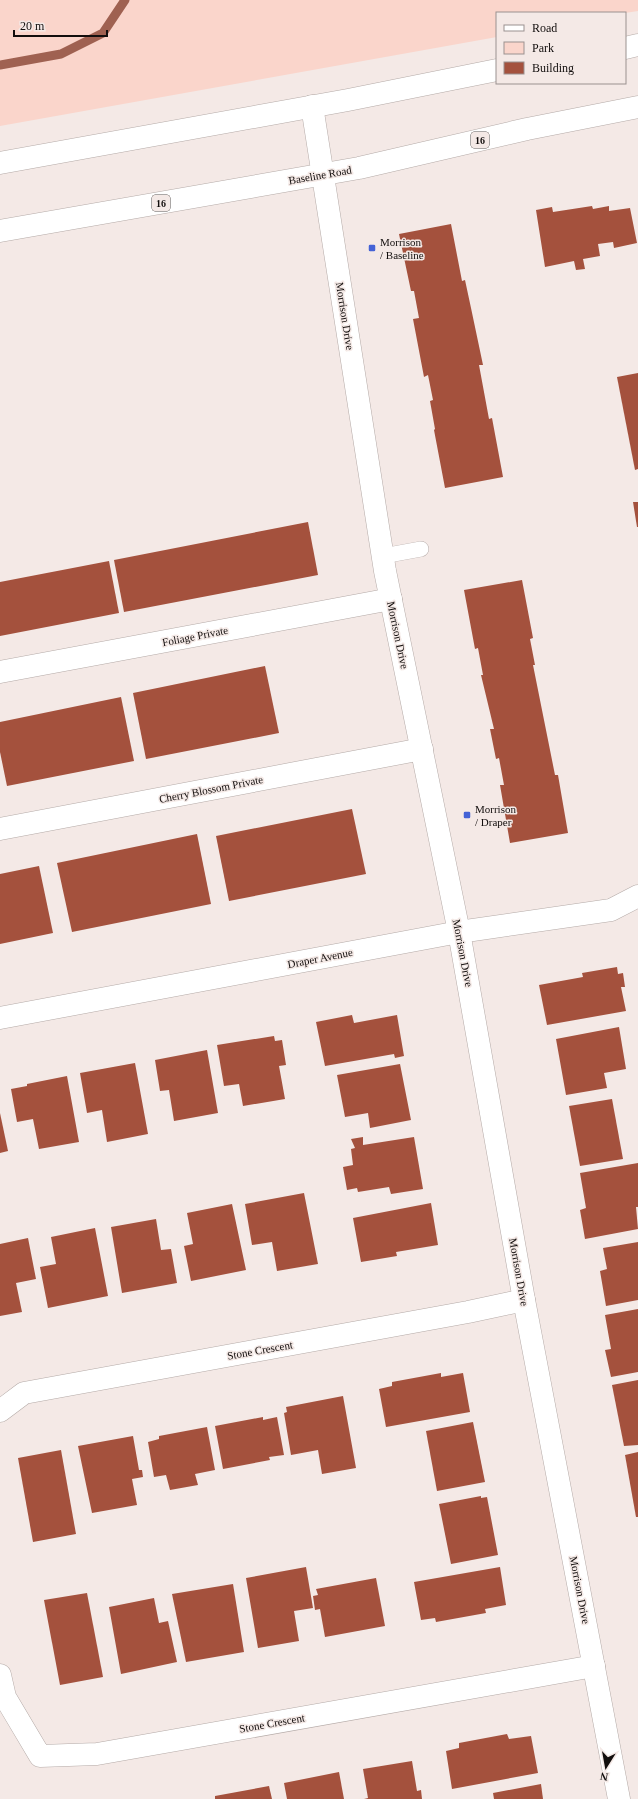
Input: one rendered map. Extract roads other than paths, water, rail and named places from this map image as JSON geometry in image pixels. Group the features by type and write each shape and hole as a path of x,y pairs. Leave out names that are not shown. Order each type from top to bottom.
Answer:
{"street":[{"path":"626,48 638,45"},
{"path":"0,163 312,106 496,70"},
{"name":"Morrison Drive","path":"312,106 383,556 459,932 524,1300 619,1799"},
{"name":"Baseline Road","path":"0,231 359,168 527,129 638,106"},
{"name":"Foliage Private","path":"0,672 391,599"},
{"name":"Cherry Blossom Private","path":"0,829 422,749"},
{"name":"Draper Avenue","path":"0,1018 459,932 611,910 638,896"},
{"name":"Stone Crescent","path":"0,1411 24,1393 468,1312 524,1300"},
{"name":"Stone Crescent","path":"0,1675 5,1697 40,1756 97,1754 594,1666"}],"lane":[{"path":"383,556 421,549"}],"waterway":[{"path":"0,65 61,54 103,33 125,0"}],"place":[{"name":"Morrison / Baseline","path":"372,248"},
{"name":"Morrison / Draper","path":"467,815"}]}
